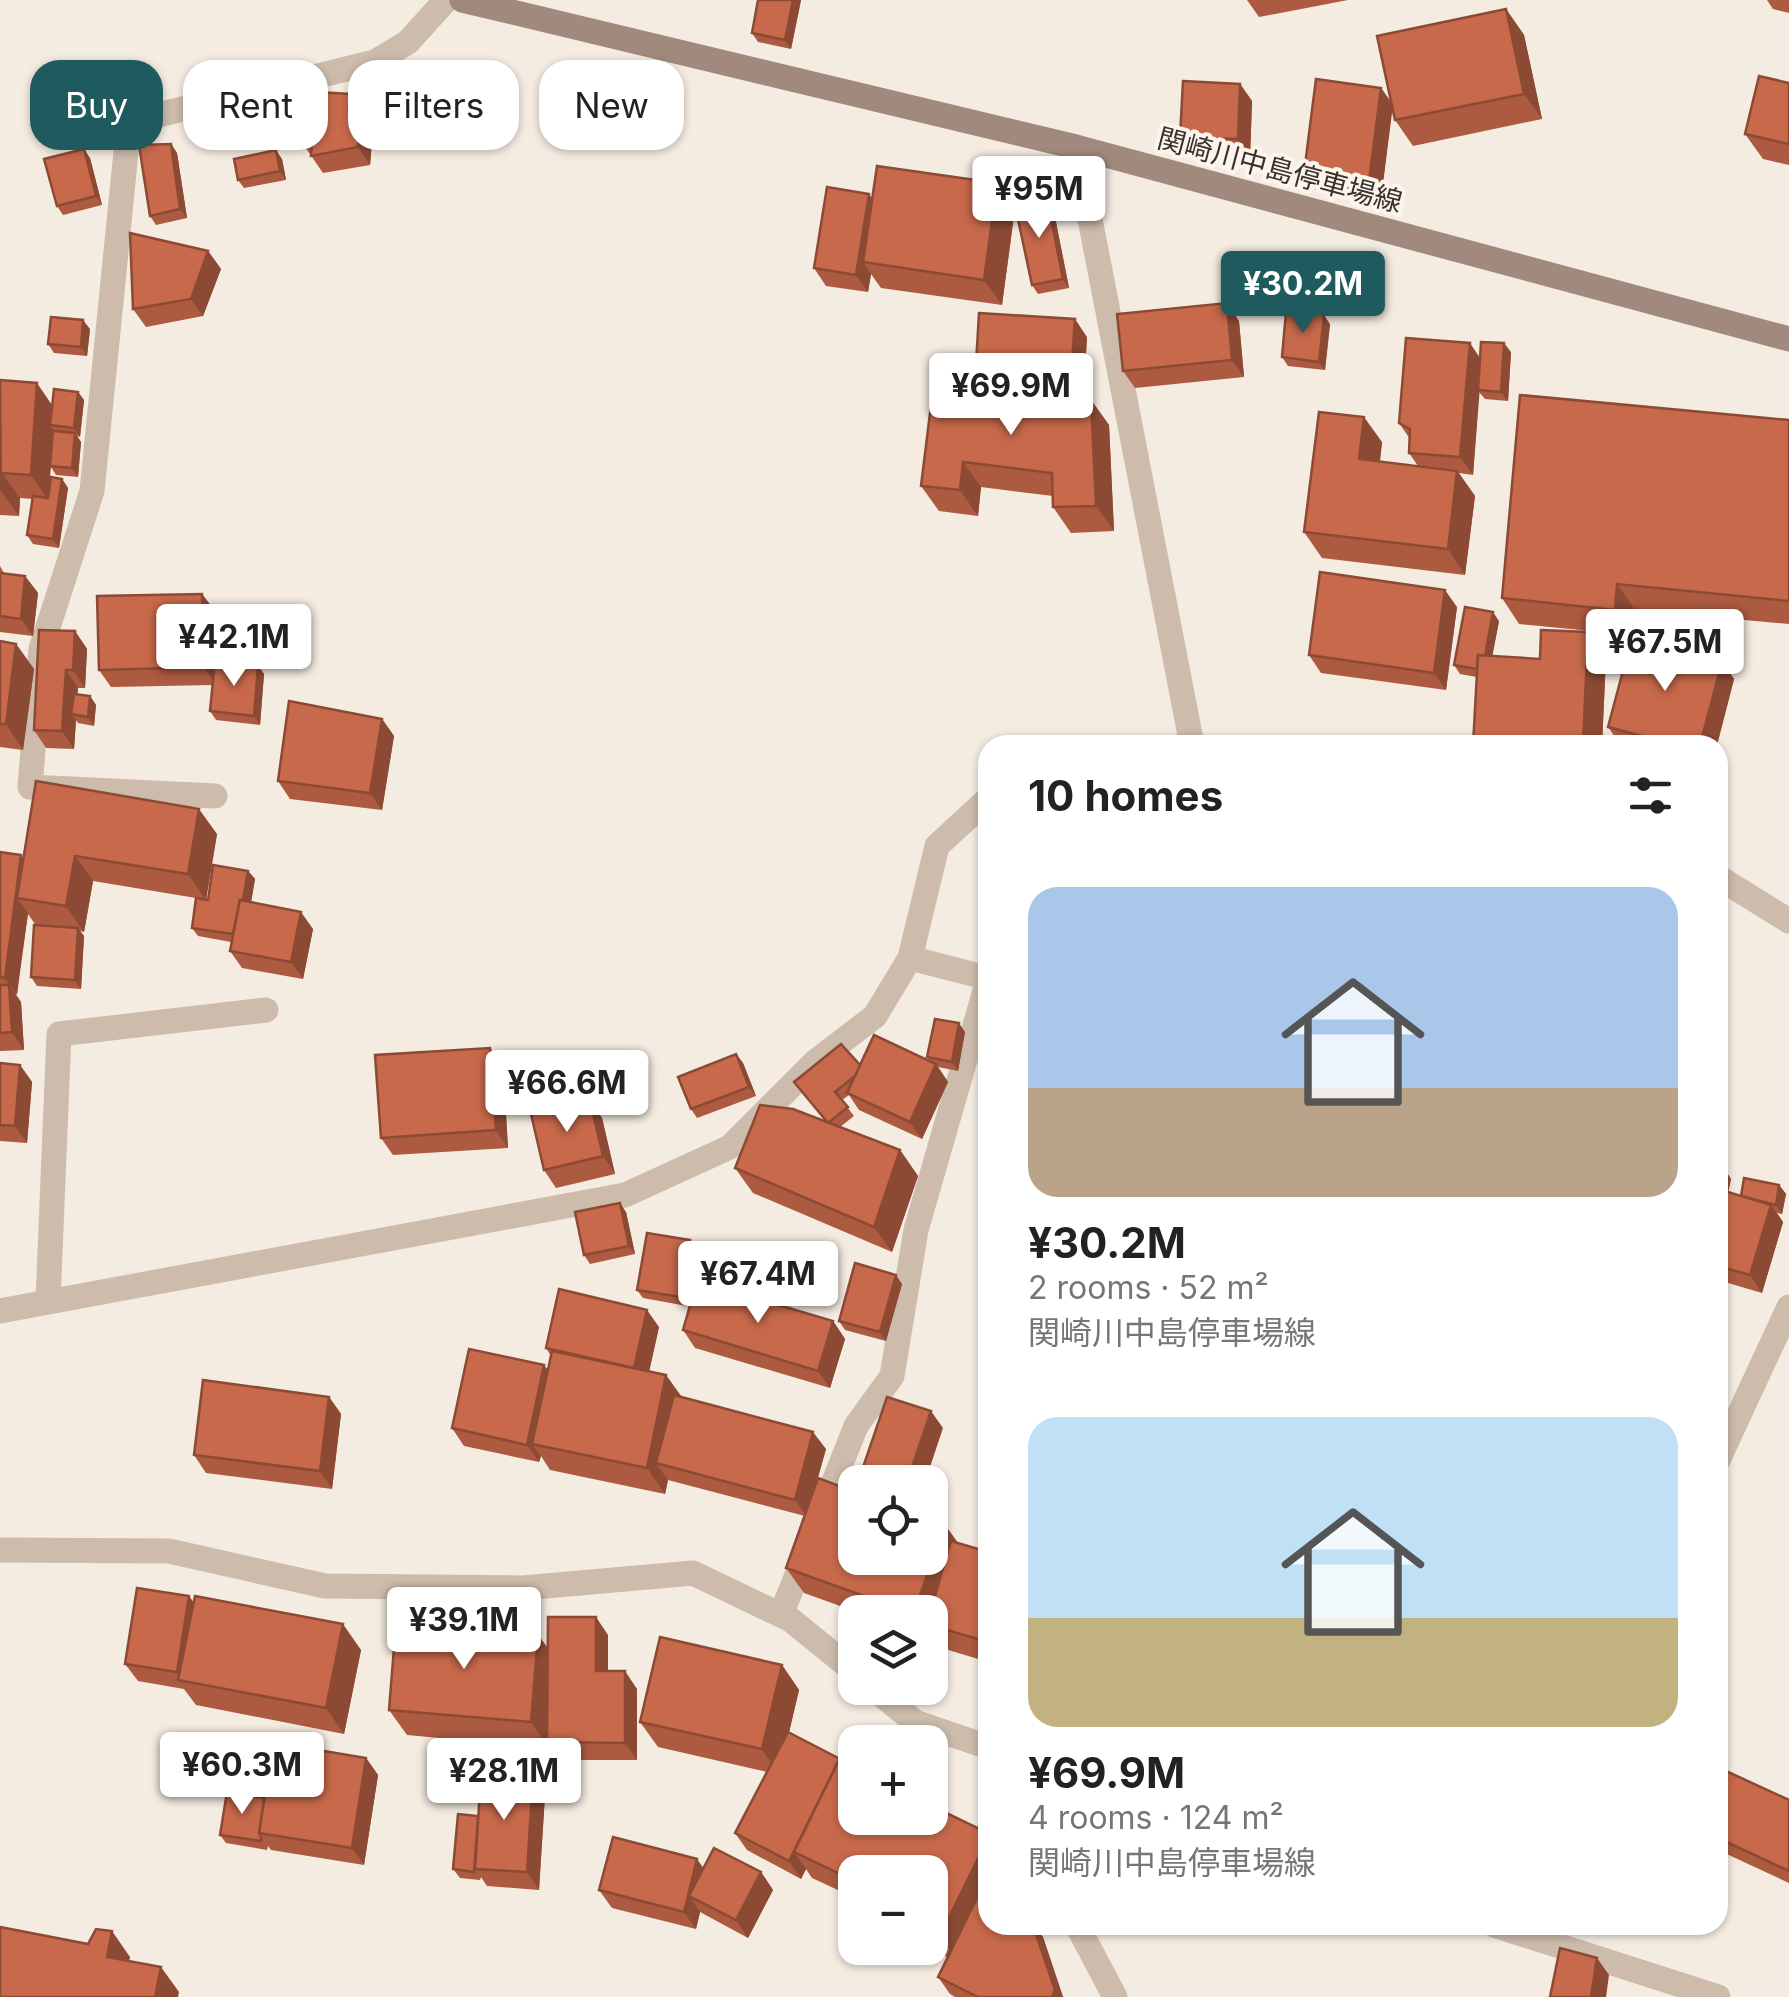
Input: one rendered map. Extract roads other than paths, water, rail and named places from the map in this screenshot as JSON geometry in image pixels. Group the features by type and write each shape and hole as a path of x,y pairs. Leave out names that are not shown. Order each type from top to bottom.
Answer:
{"main road":[{"name":"関崎川中島停車場線","path":"462,0 1076,146 1789,338"}],"street":[{"path":"215,796 30,787 41,649 92,491 129,122 376,62 408,42 446,0"},
{"path":"1076,146 1190,735"},
{"path":"14,646 41,649"},
{"path":"0,1311 625,1195 730,1147 815,1062 875,1016 910,958 937,846 978,804"},
{"path":"1728,883 1789,921"},
{"path":"910,958 978,976"},
{"path":"48,1302 60,1034 266,1010"},
{"path":"781,1615 856,1426 892,1376 916,1230 978,1014"},
{"path":"1728,1438 1789,1307"},
{"path":"0,1550 169,1551 325,1586 523,1588 693,1573 781,1615 838,1659"},
{"path":"894,1705 915,1722 978,1744"},
{"path":"1082,1935 1114,1997"},
{"path":"1525,1935 1718,1997"}]}
